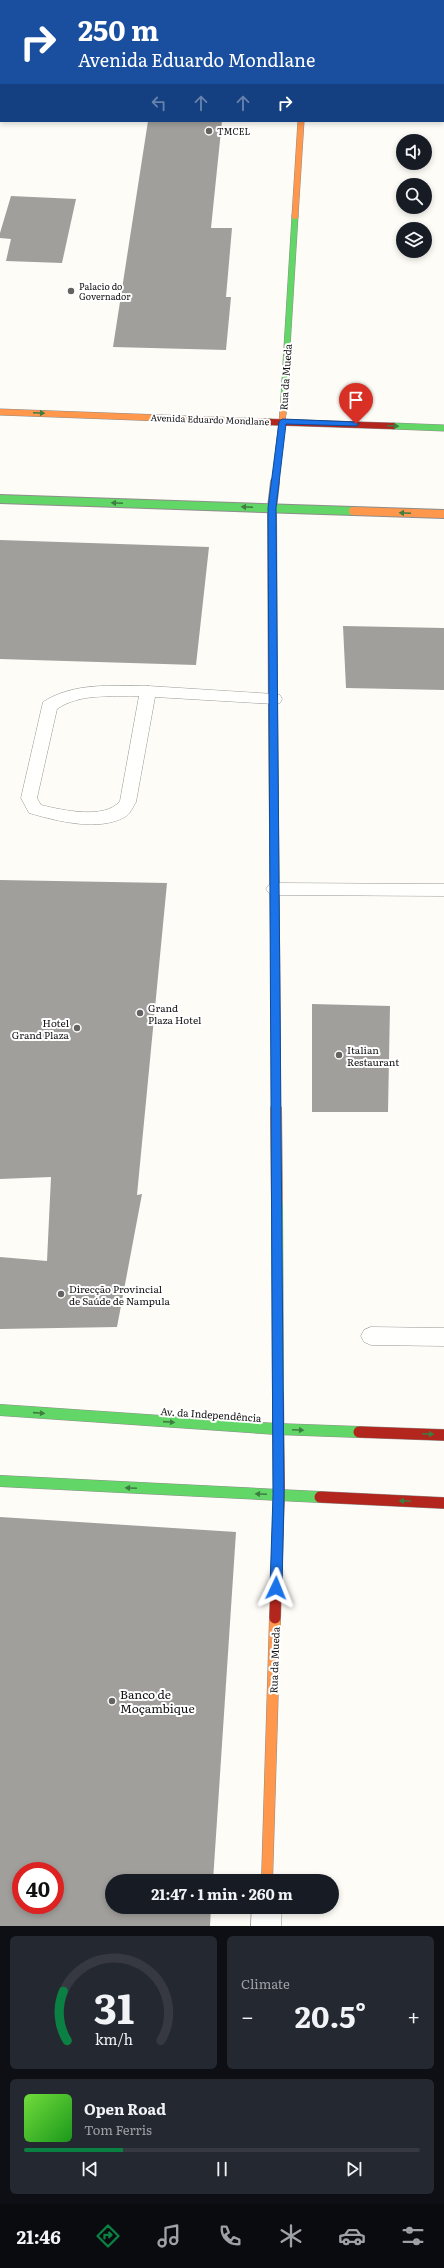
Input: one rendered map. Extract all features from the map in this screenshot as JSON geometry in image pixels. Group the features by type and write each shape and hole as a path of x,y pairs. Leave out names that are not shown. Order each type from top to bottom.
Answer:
{"street":[{"name":"Rua da Mueda","path":"267,1874 279,1495 272,508 282,422 301,122"},
{"name":"Avenida Eduardo Mondlane","path":"0,412 444,428"},
{"path":"0,499 444,514"},
{"name":"Av. da Independência","path":"0,1410 278,1429 444,1435"},
{"path":"0,1481 444,1503"},
{"path":"266,1926 267,1914"}],"lane":[{"path":"148,691 128,802 119,813 104,818 57,815 34,809 28,798 49,706 63,697 90,692 148,691 274,700"},
{"path":"275,889 444,890"},
{"path":"370,1336 444,1337"}],"building":[{"path":"148,122 222,122 211,228 232,228 226,297 231,297 226,350 113,347"},
{"path":"11,196 76,199 62,263 6,261 11,239 0,238 0,233"},
{"path":"0,540 209,547 196,665 0,659"},
{"path":"343,626 444,628 444,690 346,688"},
{"name":"Hotel Grand Plaza","path":"0,880 167,883 137,1195 142,1194 117,1327 0,1329 0,1257 47,1261 51,1177 0,1179"},
{"path":"312,1004 390,1006 388,1112 312,1112"},
{"name":"Banco de Moçambique","path":"0,1517 236,1532 213,1874 105,1874 105,1914 211,1914 210,1926 0,1926"}],"traffic: fast":[{"path":"283,413 295,216"},
{"path":"393,426 444,428"},
{"path":"0,499 353,511"},
{"path":"273,712 276,1050"},
{"path":"277,1201 278,1393"},
{"path":"0,1410 277,1429 359,1432"},
{"path":"0,1481 320,1497"}],"traffic: slow":[{"path":"295,216 301,122"},
{"path":"0,412 270,422"},
{"path":"273,712 272,508 283,413"},
{"path":"353,511 444,514"},
{"path":"276,1050 277,1201"},
{"path":"267,1874 275,1618"}],"traffic: jam":[{"path":"270,422 393,426"},
{"path":"275,1618 279,1495 278,1393"},
{"path":"359,1432 444,1435"},
{"path":"320,1497 444,1503"}],"place":[{"name":"TMCEL","path":"209,131"},
{"name":"Palacio do Governador","path":"71,291"},
{"name":"Grand Plaza Hotel","path":"140,1013"},
{"name":"Hotel Grand Plaza","path":"77,1028"},
{"name":"Italian Restaurant","path":"339,1055"},
{"name":"Direcção Provincial de Saúde de Nampula","path":"61,1294"},
{"name":"Banco de Moçambique","path":"112,1701"}],"route":[{"path":"276,1588 279,1495 272,508 282,422 356,424"}]}
